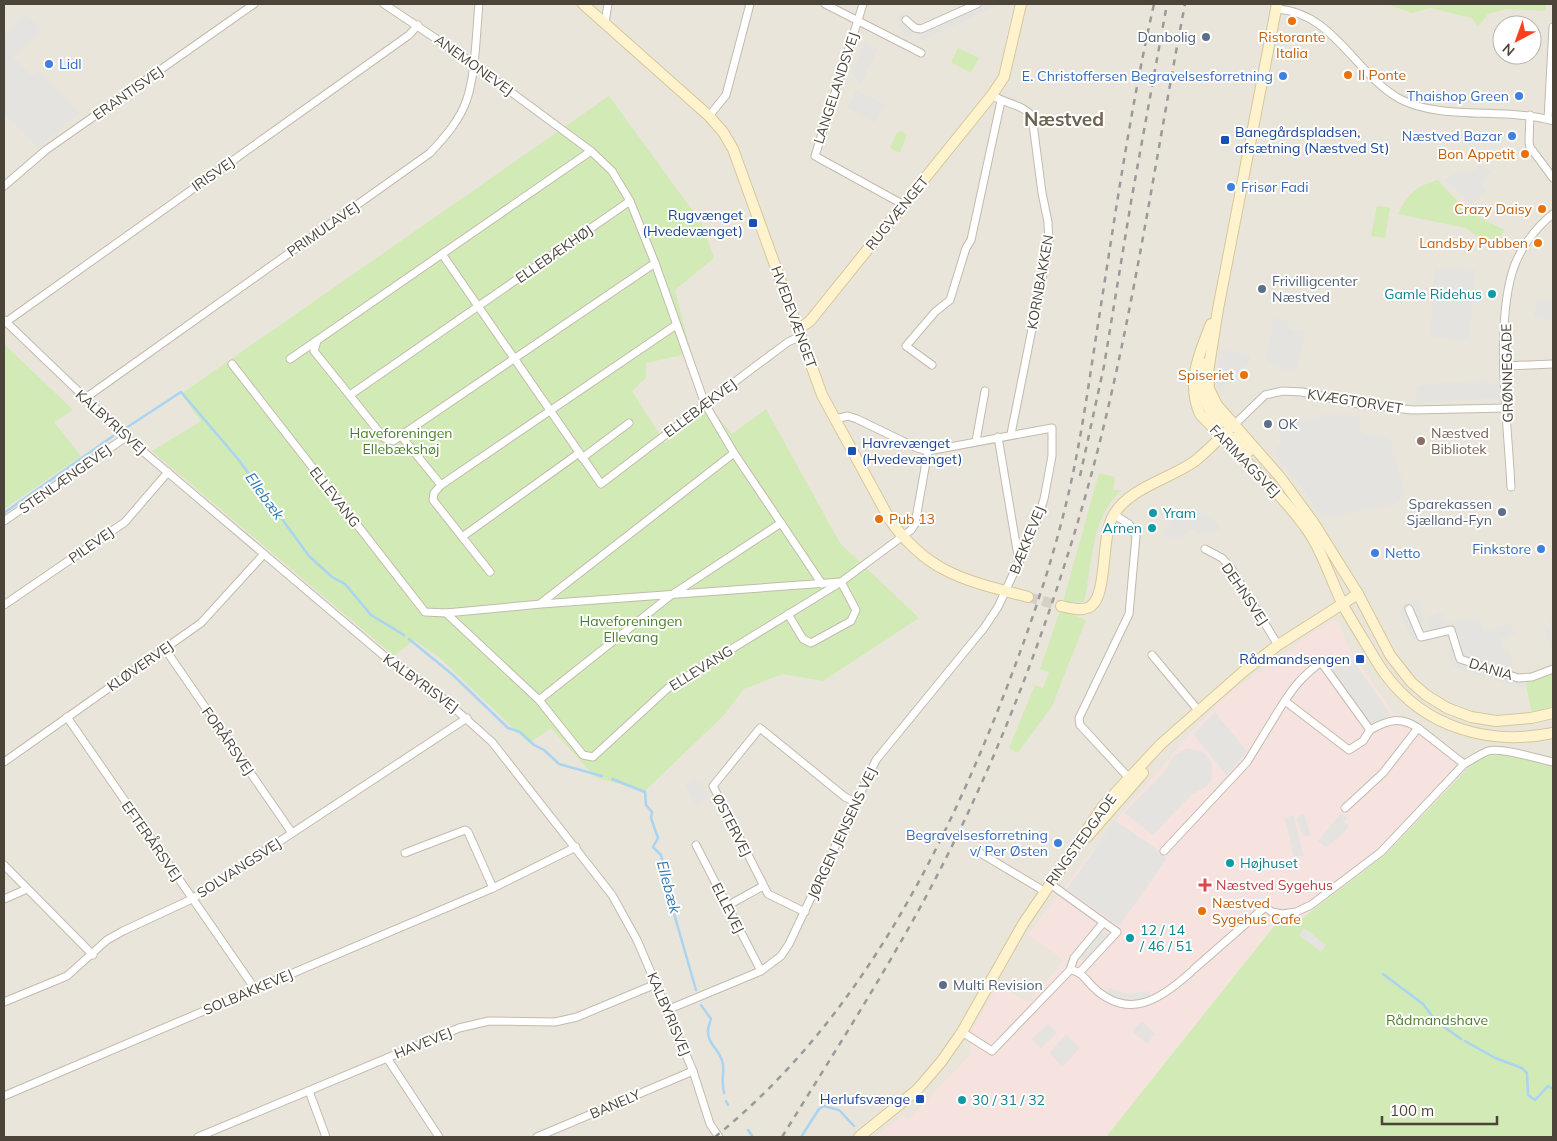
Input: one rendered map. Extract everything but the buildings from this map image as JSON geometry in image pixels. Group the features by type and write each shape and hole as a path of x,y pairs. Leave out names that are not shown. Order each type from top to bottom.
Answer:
{"street":[{"name":"ERANTISVEJ","path":"4,186 46,150 254,4"},
{"name":"ANEMONEVEJ","path":"384,4 418,25 590,151"},
{"name":"PRIMULAVEJ","path":"84,399 430,153 445,138 467,99 479,4"},
{"name":"HVEDEVÆNGET","path":"583,4 709,116 723,132 733,149 822,395 890,520 902,538 933,565 947,572 1028,597"},
{"path":"605,23 608,4"},
{"path":"709,116 726,95 750,4"},
{"path":"825,4 921,53"},
{"name":"LANGELANDSVEJ","path":"863,4 815,156 904,205"},
{"path":"906,20 915,28 921,29 977,4"},
{"name":"RUGVÆNGET","path":"800,332 904,205 997,98 1004,77 1021,4"},
{"path":"1277,6 1299,13 1322,27 1375,82 1402,100 1428,108 1530,115 1550,120 1553,27"},
{"name":"FARIMAGSVEJ","path":"1277,6 1218,309 1208,372 1209,389 1217,405 1280,477 1313,522 1358,594 1390,655 1411,682 1426,696 1447,708 1471,716 1496,721 1531,718 1553,713"},
{"name":"IRISVEJ","path":"5,321 409,35 418,25"},
{"path":"932,365 906,346 935,312 950,300 966,248 971,240 997,98"},
{"name":"KORNBAKKEN","path":"997,98 1027,110 1032,116 1042,193 1048,222 1049,244 1011,434"},
{"path":"1530,115 1528,142 1553,178"},
{"path":"290,359 590,151 612,171 630,201 655,263 705,404 734,453 822,584"},
{"name":"ELLEBÆKHØJ","path":"350,395 630,201"},
{"name":"GRØNNEGADE","path":"1511,487 1505,326 1512,274 1538,226 1553,214"},
{"path":"442,254 581,456"},
{"path":"316,341 314,351 384,438 394,441 655,263"},
{"name":"FARIMAGSVEJ","path":"1218,309 1202,348 1193,379 1194,401 1200,414 1220,437 1305,528 1321,552 1343,604 1384,674 1401,693 1422,711 1446,724 1474,734 1523,738 1552,733"},
{"name":"KALBYRISVEJ","path":"5,321 84,399 126,437 383,655 467,718 492,742 612,894 637,940 693,1070 710,1124 719,1137"},
{"path":"490,572 433,500 434,492 441,485 676,325"},
{"name":"ELLEBÆKVEJ","path":"581,456 600,484 800,332"},
{"path":"1202,348 1201,383 1204,401 1216,418 1222,422 1235,424"},
{"name":"ELLEVANG","path":"232,364 425,612 446,613 541,604 841,582"},
{"path":"1505,366 1553,364"},
{"path":"976,441 986,391"},
{"name":"KVÆGTORVET","path":"1220,437 1265,395 1283,391 1302,392 1359,404 1412,410 1507,408"},
{"path":"835,419 848,416 857,419 917,448 928,451 1011,434"},
{"path":"462,537 628,422"},
{"name":"BÆKKEVEJ","path":"1006,591 1034,529 1044,499 1052,456 1052,428 1011,434"},
{"name":"STENLÆNGEVEJ","path":"4,521 126,437"},
{"path":"402,437 441,485"},
{"path":"998,437 1019,563"},
{"path":"1061,606 1078,610 1089,608 1097,602 1101,593 1105,539 1114,514 1125,502 1196,460 1220,437 1230,437 1240,442 1296,500"},
{"path":"902,538 914,524 928,451"},
{"path":"541,604 734,453"},
{"name":"PILEVEJ","path":"4,605 125,522 168,472"},
{"path":"1114,514 1129,524 1136,536 1129,614 1079,718 1080,725 1129,778"},
{"name":"ELLEVANG","path":"540,700 670,596 781,523"},
{"name":"ELLEVANG","path":"446,613 540,700 583,754 593,757 668,688 841,582 902,538"},
{"name":"DEHNSVEJ","path":"1205,549 1222,558 1231,568 1278,645"},
{"name":"KLØVERVEJ","path":"4,762 210,615 264,554"},
{"path":"788,614 807,642 811,643 851,621 856,610 841,582"},
{"name":"JØRGEN JENSENS VEJ","path":"667,1010 761,971 781,956 805,912 867,776 887,744 984,628 1006,591"},
{"name":"RINGSTEDGADE","path":"859,1137 921,1085 941,1062 962,1032 1046,887 1098,811 1198,710 1278,645 1358,594"},
{"name":"DANIA","path":"1409,609 1421,637 1451,630 1460,659 1518,678 1532,677 1553,669"},
{"name":"FORÅRSVEJ","path":"164,649 292,833"},
{"path":"1152,655 1198,710"},
{"path":"1164,851 1247,762 1300,678 1321,662 1370,730"},
{"path":"1285,701 1349,750 1363,741 1370,730 1396,720 1406,721 1418,728 1464,764"},
{"name":"EFTERÅRSVEJ","path":"66,717 254,989"},
{"name":"SOLVANGSVEJ","path":"4,1002 67,976 108,940 123,931 192,899 467,718"},
{"name":"ØSTERVEJ","path":"805,912 776,900 763,886 713,786 760,728 845,797 855,802"},
{"path":"1067,857 1106,817 1180,728"},
{"path":"1345,808 1383,773 1418,728"},
{"path":"1070,970 1079,973 1105,996 1123,1003 1133,1004 1159,998 1193,971 1265,907 1272,912 1282,914 1296,912 1311,905 1380,852 1464,764 1490,750 1553,762"},
{"path":"405,853 465,830 468,832 494,888"},
{"name":"ELLEVEJ","path":"696,845 761,971"},
{"name":"SOLBAKKEVEJ","path":"4,1096 494,888 576,848"},
{"path":"977,851 1070,899 1117,932 1079,973"},
{"path":"4,865 93,955"},
{"path":"726,906 763,886"},
{"path":"4,899 27,889"},
{"path":"962,1032 992,1051 1070,970 1074,958 1103,923"},
{"name":"HAVEVEJ","path":"198,1137 459,1028 489,1021 555,1022 577,1017 656,984"},
{"path":"387,1058 439,1137"},
{"name":"BANELY","path":"537,1137 693,1070"},
{"path":"309,1091 326,1137"}],"shaded area":[{"path":"4,4 1553,4 1553,796 1463,773 1385,855 1290,925 1275,925 1106,1137 4,1137"},
{"path":"984,4 1002,4 923,40 919,35 912,32 906,39 902,35 904,32 898,27 901,22 897,18 903,11 924,31"},
{"path":"25,14 42,29 13,57 33,77 39,72 79,113 38,147 4,114 4,35"},
{"path":"865,43 878,49 860,85 852,72"},
{"path":"857,90 885,105 875,123 847,108"},
{"path":"1476,165 1493,171 1481,184 1487,190 1471,205 1452,185 1443,181 1456,172 1476,173"},
{"path":"1435,268 1476,270 1468,341 1429,337"},
{"path":"1537,298 1553,302 1553,322 1533,317"},
{"path":"1273,317 1290,322 1290,329 1304,332 1297,371 1274,367 1266,359"},
{"path":"1220,350 1249,354 1251,357 1249,362 1220,391 1217,383"},
{"path":"1488,381 1489,384 1499,383 1500,398 1415,403 1415,388 1425,384"},
{"path":"1335,413 1359,417 1358,429 1364,435 1388,437 1405,491 1398,503 1321,519 1302,486 1281,463 1274,445 1280,444 1279,424"},
{"path":"1191,510 1206,513 1217,523 1221,530 1201,535 1194,529 1190,529 1183,535 1182,539 1172,538 1163,534 1170,520 1183,512"},
{"path":"1418,599 1425,621 1419,624 1423,637 1414,642 1398,608"},
{"path":"1442,612 1445,623 1479,617 1484,632 1512,623 1515,634 1500,639 1503,650 1509,651 1514,671 1524,673 1527,689 1452,667 1448,651 1453,648 1449,634 1431,638 1427,618"},
{"name":"Næstved Sygehus","path":"1331,620 1339,622 1349,649 1394,714 1410,719 1460,753 1463,773 1385,855 1305,916 1290,925 1275,925 1106,1137 876,1137 903,1115 909,1119 971,1054 971,1032 998,985 1028,1002 1064,960 1028,935 1121,814 1179,746 1222,699"},
{"path":"1553,620 1553,662 1545,629 1551,626 1550,622"},
{"path":"1351,657 1391,715 1368,729 1328,673"},
{"path":"1215,712 1247,751 1227,776 1193,734"},
{"path":"1188,748 1203,752 1209,758 1212,765 1211,781 1206,787 1192,794 1153,835 1124,813 1167,769 1174,755"},
{"path":"695,779 698,784 701,782 709,798 696,805 685,785"},
{"path":"1341,813 1347,818 1344,822 1349,826 1341,836 1326,848 1318,841"},
{"path":"1304,814 1311,835 1303,837 1296,818"},
{"path":"1293,815 1304,856 1294,857 1285,818"},
{"path":"1115,820 1164,854 1166,860 1119,926 1067,889"},
{"path":"1304,928 1326,945 1321,952 1299,935"},
{"path":"1094,931 1107,932 1113,943 1091,967 1081,960 1077,952"},
{"path":"1109,988 1128,994 1149,991 1153,1004 1130,1005 1103,998"},
{"path":"1142,1021 1155,1034 1147,1044 1132,1031"},
{"path":"1048,1024 1057,1032 1041,1049 1032,1039"},
{"path":"1066,1034 1080,1048 1062,1067 1049,1053"}],"green space":[{"path":"1387,4 1546,4 1546,11 1506,9 1488,14 1478,27 1472,18 1430,8 1412,13"},
{"path":"958,48 979,58 971,73 951,62"},
{"name":"Haveforeningen Ellebækshøj","path":"609,96 701,222 714,258 675,290 691,353 646,363 646,378 632,391 665,443 709,406 732,434 766,409 840,543 919,618 823,681 783,674 744,689 724,715 645,791 595,777 551,728 529,743 439,657 414,640 394,656 152,451 201,421 181,394"},
{"path":"900,131 907,134 900,153 890,148 897,133"},
{"path":"1438,180 1468,210 1505,230 1497,241 1475,235 1466,228 1398,214 1405,201 1418,188"},
{"path":"1377,206 1390,208 1385,238 1371,236"},
{"path":"4,344 73,410 54,422 81,456 4,509"},
{"path":"1099,473 1115,477 1113,490 1122,490 1112,501 1098,527 1084,602 1063,602"},
{"path":"1060,610 1086,620 1052,706 1018,753 1009,748 1035,685 1043,688 1049,672 1040,669"},
{"path":"1553,669 1553,707 1532,714 1525,679"},
{"name":"Rådmandshave","path":"1501,754 1553,766 1553,1137 1106,1137 1275,925 1290,925 1305,916 1385,855 1463,773 1475,773 1464,772 1472,764 1485,757"}],"waterway":[{"name":"Ellebæk","path":"126,428 181,392 238,459 309,556 332,577 345,584 371,615 404,635"},
{"name":"Ellebæk","path":"4,513 113,436"},
{"name":"Ellebæk","path":"409,639 453,675 508,728 520,732 559,764 602,776"},
{"name":"Ellebæk","path":"612,779 645,792 646,805 652,812 651,818 658,838 653,847 661,855 673,910 696,990"},
{"path":"1383,974 1423,1004 1436,1021 1461,1039"},
{"name":"Ellebæk","path":"701,1005 711,1019 708,1035 722,1060 724,1093"},
{"path":"1465,1041 1495,1058 1522,1068 1527,1073 1528,1095 1535,1100 1548,1086 1553,1089"},
{"name":"Ellebæk","path":"726,1101 728,1105"},
{"name":"Ellebæk","path":"801,1137 819,1109 824,1106 839,1110 854,1126"},
{"name":"Ellebæk","path":"748,1130 753,1137"}],"tunnel":[{"path":"1028,597 1061,606"}],"railway":[{"path":"715,1137 764,1094 808,1046 847,996 884,942 946,829 998,710 1049,566 1072,478 1080,440 1130,124 1154,4"},
{"path":"1080,476 1104,366 1131,202 1167,4"},
{"path":"782,1137 894,953 952,846 994,754 1048,614 1079,518 1097,455 1112,391 1126,327 1185,4"}],"place":[{"name":"Ristorante Italia","path":"1292,21"},
{"name":"Danbolig","path":"1206,37"},
{"name":"Lidl","path":"49,64"},
{"name":"Il Ponte","path":"1348,75"},
{"name":"E. Christoffersen Begravelsesforretning","path":"1283,76"},
{"name":"Thaishop Green","path":"1519,96"},
{"name":"Næstved Bazar","path":"1512,136"},
{"name":"Banegårdspladsen, afsætning (Næstved St)","path":"1225,140"},
{"name":"Bon Appetit","path":"1525,154"},
{"name":"Frisør Fadi","path":"1231,187"},
{"name":"Crazy Daisy","path":"1542,209"},
{"name":"Rugvænget (Hvedevænget)","path":"753,223"},
{"name":"Landsby Pubben","path":"1538,243"},
{"name":"Frivilligcenter Næstved","path":"1262,289"},
{"name":"Gamle Ridehus","path":"1492,294"},
{"name":"Spiseriet","path":"1244,375"},
{"name":"OK","path":"1268,424"},
{"name":"Næstved Bibliotek","path":"1421,441"},
{"name":"Havrevænget (Hvedevænget)","path":"852,451"},
{"name":"Sparekassen Sjælland-Fyn","path":"1502,512"},
{"name":"Yram","path":"1153,513"},
{"name":"Pub 13","path":"879,519"},
{"name":"Arnen","path":"1152,528"},
{"name":"Finkstore","path":"1541,549"},
{"name":"Netto","path":"1375,553"},
{"name":"Rådmandsengen","path":"1360,659"},
{"name":"Begravelsesforretning v/ Per Østen","path":"1058,843"},
{"name":"Højhuset","path":"1230,863"},
{"name":"Næstved Sygehus","path":"1205,885"},
{"name":"Næstved Sygehus Cafe","path":"1202,911"},
{"name":"12 / 14 / 46 / 51","path":"1130,938"},
{"name":"Multi Revision","path":"943,985"},
{"name":"Herlufsvænge","path":"920,1099"},
{"name":"30 / 31 / 32","path":"962,1100"}],"district":[{"name":"Næstved","path":"1064,119"}],"park label":[{"name":"Haveforeningen Ellevang","path":"631,630"}]}
